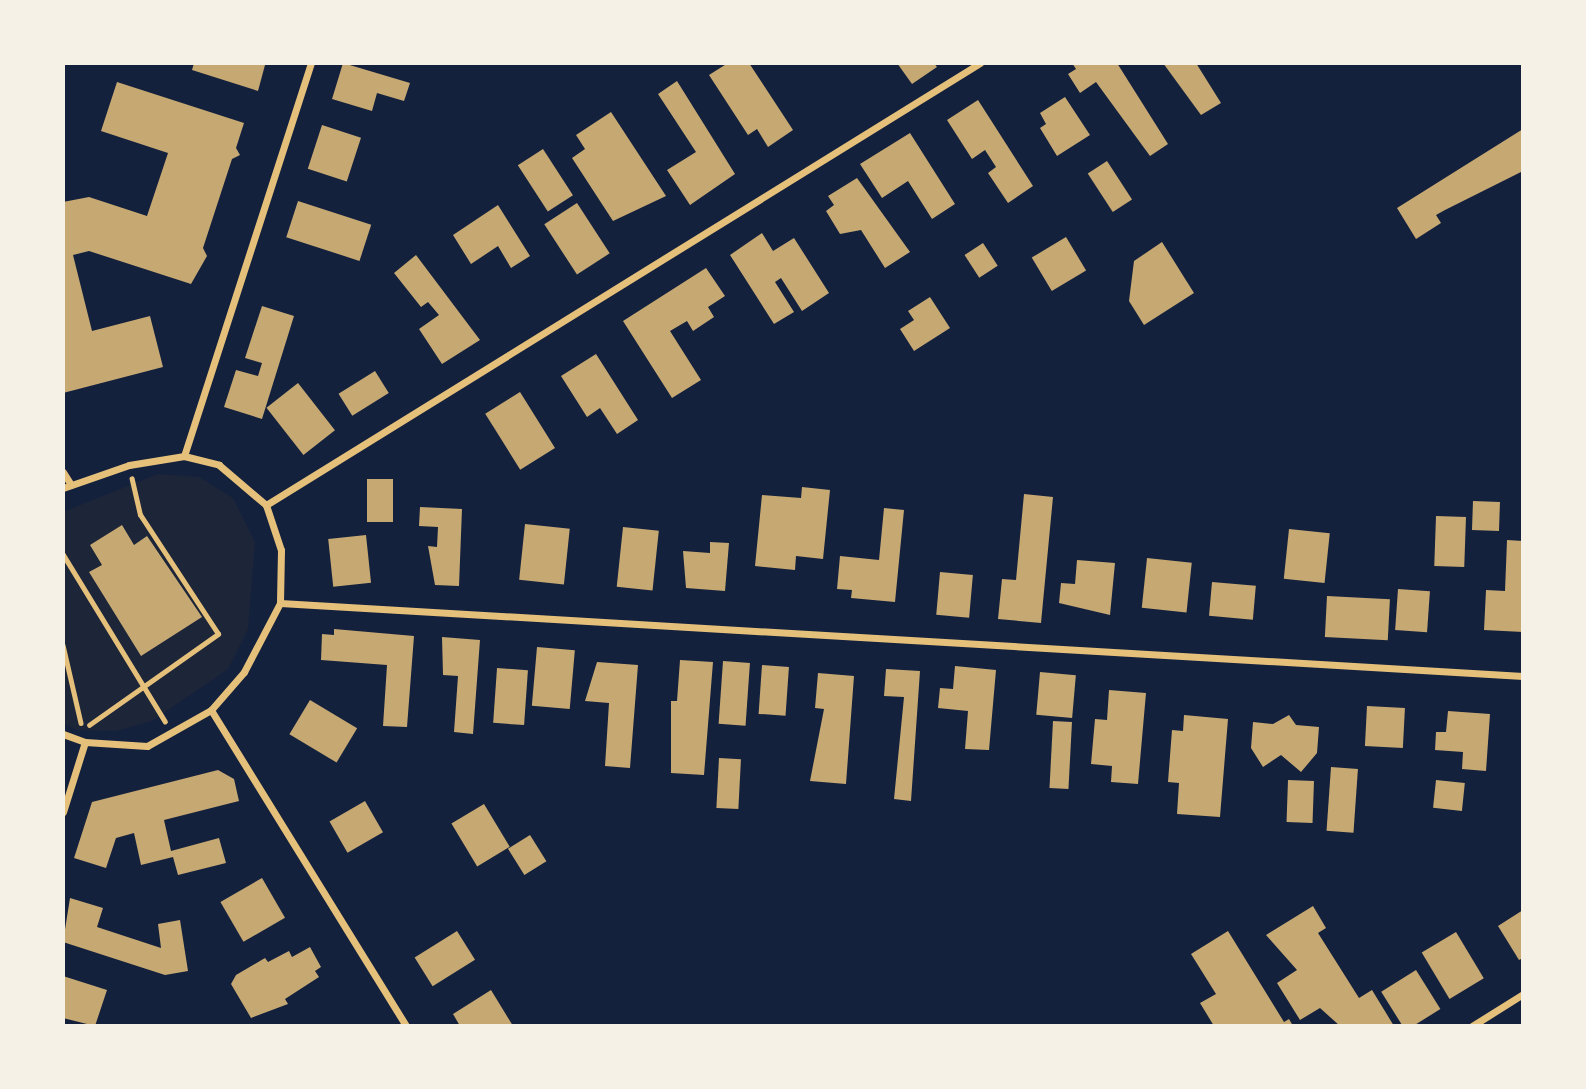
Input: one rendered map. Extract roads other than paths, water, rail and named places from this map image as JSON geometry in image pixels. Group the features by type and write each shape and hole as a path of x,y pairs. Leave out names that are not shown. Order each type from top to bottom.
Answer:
{"street":[{"path":"184,456 311,63"},
{"path":"266,505 980,63"},
{"path":"63,472 67,487 129,465 184,456 228,470 266,505 281,550 280,603 244,672 211,710 147,746 85,742 63,734"},
{"path":"280,603 1523,676"},
{"path":"211,710 406,1026"},
{"path":"63,812 85,742"},
{"path":"1472,1026 1523,994"}]}
